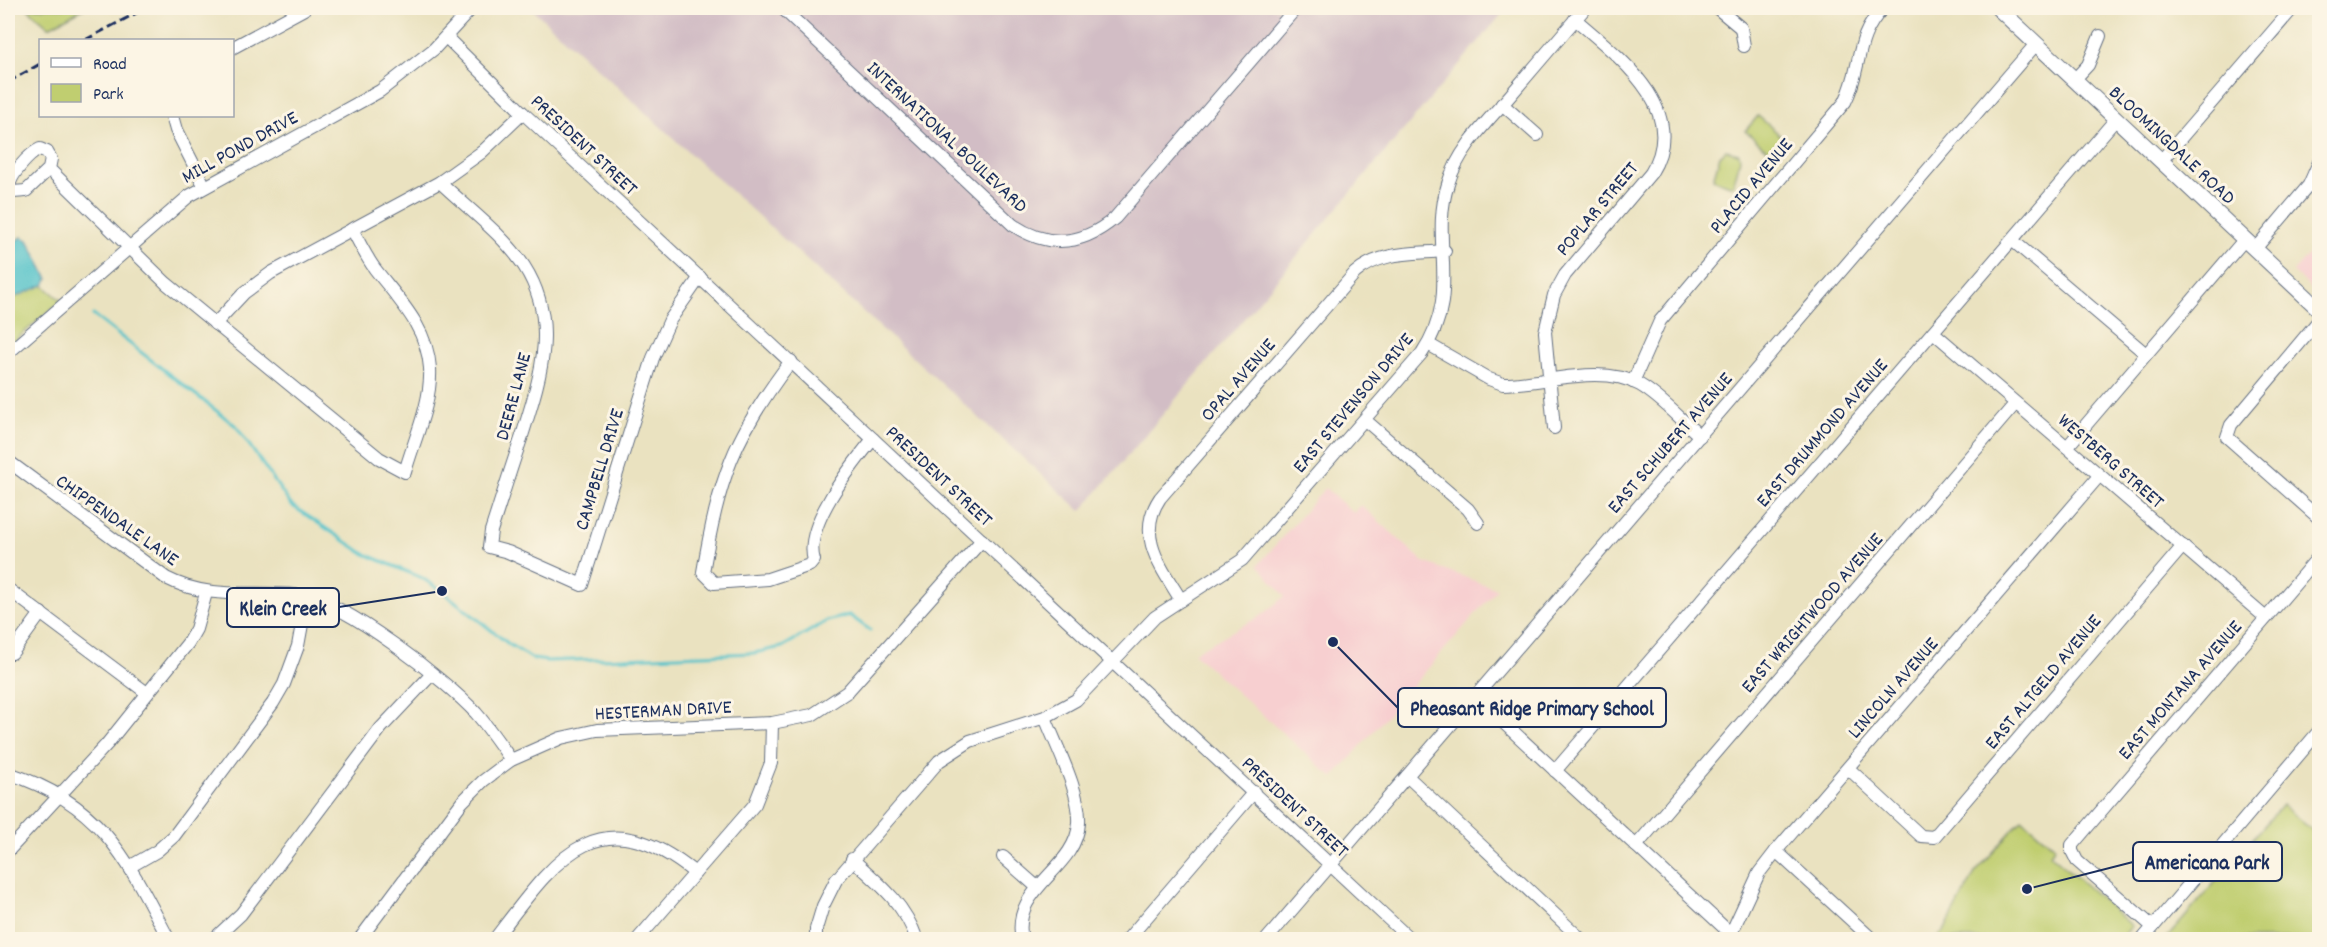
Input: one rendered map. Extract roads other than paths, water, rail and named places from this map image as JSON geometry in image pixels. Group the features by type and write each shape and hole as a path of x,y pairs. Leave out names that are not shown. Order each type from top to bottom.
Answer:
{"main road":[{"name":"BLOOMINGDALE ROAD","path":"1998,8 2319,310"}],"street":[{"name":"MILL POND DRIVE","path":"8,353 130,246 204,185 380,91 409,71 446,37 472,8"},
{"name":"INTERNATIONAL BOULEVARD","path":"782,8 1013,225 1038,238 1059,243 1082,239 1099,231 1115,218 1296,8"},
{"name":"EAST STEVENSON DRIVE","path":"816,939 816,929 829,891 852,859 928,772 945,756 970,741 1045,717 1076,700 1155,617 1242,560 1365,420 1428,344 1439,320 1444,296 1444,200 1454,167 1470,142 1585,8"},
{"path":"1717,8 1741,28 1744,46"},
{"name":"PLACID AVENUE","path":"1632,381 1660,321 1845,102 1855,75 1863,35 1883,8"},
{"path":"2161,161 2294,8"},
{"path":"234,47 304,9"},
{"name":"POPLAR STREET","path":"1554,428 1545,332 1554,295 1565,275 1650,173 1659,158 1664,138 1657,113 1635,72 1575,20"},
{"path":"2074,80 2088,65 2100,36"},
{"name":"PRESIDENT STREET","path":"446,37 523,113 1410,939"},
{"name":"EAST SCHUBERT AVENUE","path":"1266,939 2036,44"},
{"path":"1502,104 1537,135"},
{"path":"215,324 244,293 271,273 440,182 482,152 523,113"},
{"path":"172,117 176,130 204,185"},
{"name":"EAST DRUMMOND AVENUE","path":"1555,771 2116,119"},
{"path":"2067,447 2146,354 2309,185 2319,160"},
{"path":"49,169 130,246 166,284 379,458 405,472 429,384 430,369 424,341 410,312 373,267 352,229"},
{"name":"DEERE LANE","path":"440,182 523,264 536,288 543,311 546,335 543,365 491,531 489,547"},
{"path":"2012,240 2146,354"},
{"name":"OPAL AVENUE","path":"1181,600 1150,542 1148,527 1152,511 1160,498 1355,273 1368,261 1385,256 1444,251"},
{"name":"CAMPBELL DRIVE","path":"489,547 508,552 582,585 653,358 670,320 700,277"},
{"path":"2319,319 2230,425 2227,437 2319,519"},
{"name":"WESTBERG STREET","path":"1933,332 2266,618"},
{"path":"1428,344 1489,380 1503,384 1598,376 1632,381 1650,392 1700,436"},
{"path":"791,362 746,424 724,474 712,518 703,572 708,580 714,583 768,579 810,565 814,560 812,544 831,498 847,472 873,439"},
{"name":"EAST WRIGHTWOOD AVENUE","path":"1636,846 2015,404"},
{"path":"1365,420 1468,509 1478,523"},
{"name":"CHIPPENDALE LANE","path":"8,462 166,578 182,587 206,593 307,597 344,611 432,674 476,713 511,760"},
{"name":"LINCOLN AVENUE","path":"1729,937 1759,873 1776,851 2099,476"},
{"name":"HESTERMAN DRIVE","path":"358,939 462,802 483,781 511,760 561,738 597,730 772,723 812,715 828,708 847,693 982,540"},
{"name":"EAST ALTGELD AVENUE","path":"1848,768 1922,836 1929,838 1937,834 2183,546"},
{"name":"EAST MONTANA AVENUE","path":"2153,927 2077,861 2072,851 2075,840 2319,555"},
{"path":"8,589 147,693"},
{"path":"8,851 107,744 188,643 196,628 206,593"},
{"path":"130,866 157,851 174,836 273,703 291,669 307,597"},
{"path":"12,653 40,613"},
{"path":"213,939 241,914 381,728 432,674"},
{"path":"1476,697 1636,846 1729,937"},
{"path":"1022,939 1021,913 1037,887 1072,846 1079,822 1077,803 1045,717"},
{"path":"637,939 750,810 761,792 771,763 772,723"},
{"path":"2142,939 2319,730"},
{"path":"8,773 60,795 98,825 130,866 169,939"},
{"path":"1407,776 1582,939"},
{"path":"1127,939 1254,792"},
{"path":"494,939 552,866 570,852 589,843 617,838 644,842 666,851 695,873"},
{"path":"1776,851 1873,939"},
{"path":"1003,857 1037,887"},
{"path":"852,859 890,892 906,914 917,939"}],"water":[{"path":"22,237 28,240 48,279 44,285 8,300 8,245"}],"waterway":[{"path":"93,315 236,426 291,505 363,553 422,578 510,645 533,659 547,661 754,653 782,647 827,621 849,615 870,630"}],"railway":[{"path":"87,39 146,8"},
{"path":"8,82 39,65"}],"place":[{"name":"Klein Creek","path":"442,591"},
{"name":"Pheasant Ridge Primary School","path":"1333,642"},
{"name":"Americana Park","path":"2027,889"}]}
